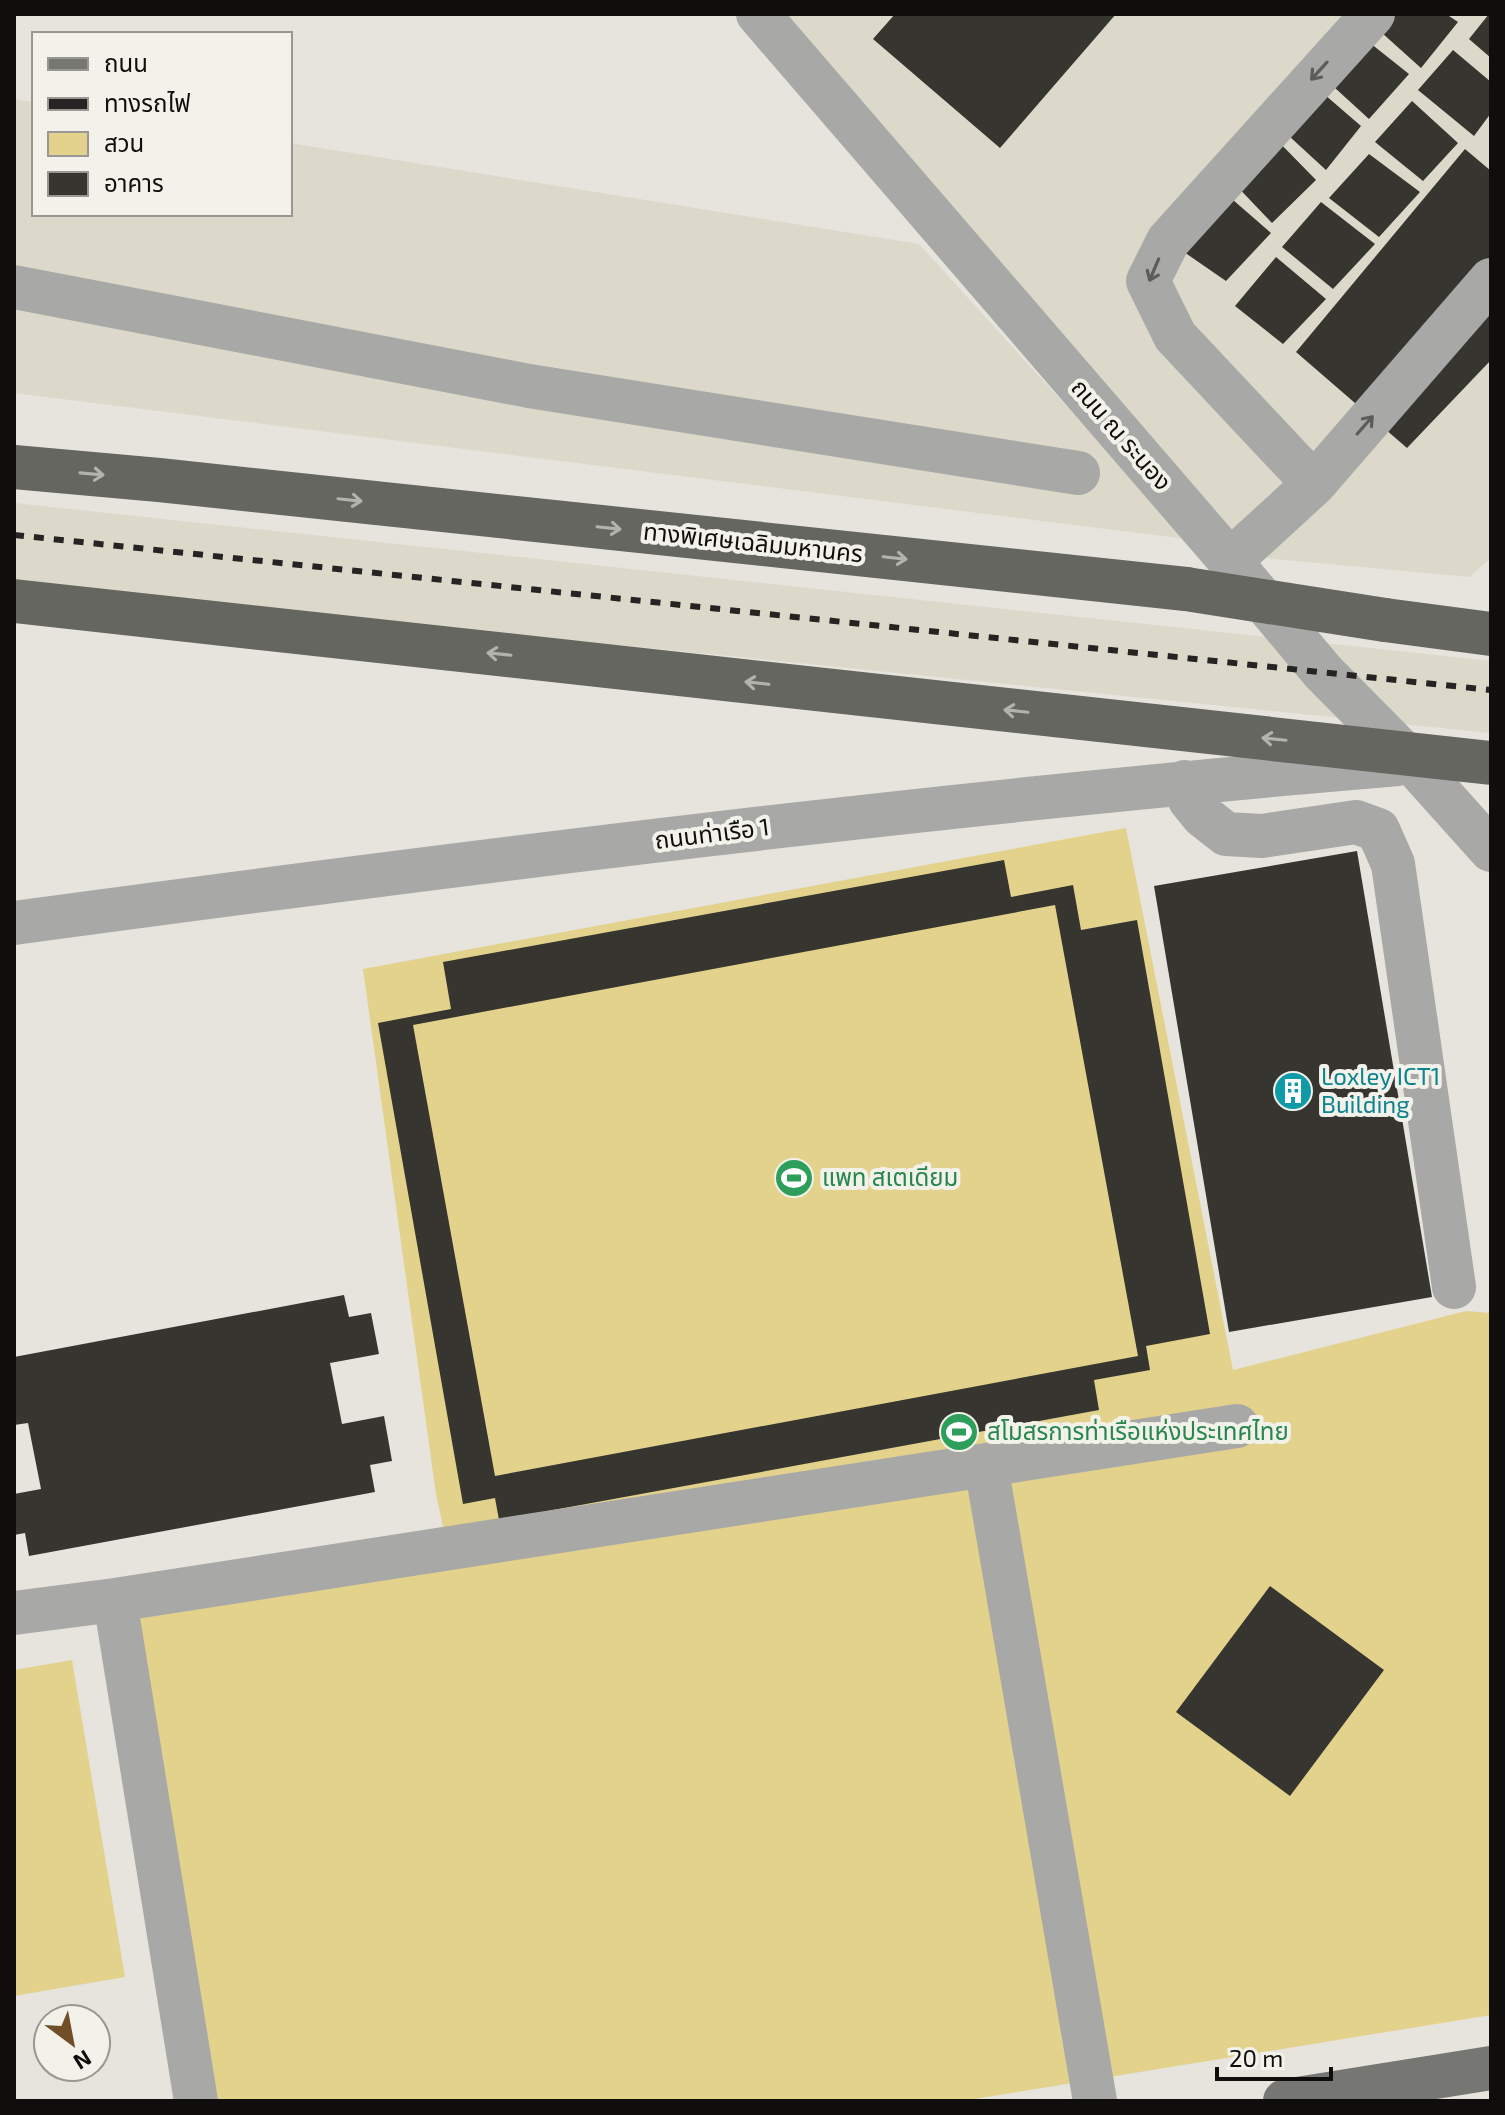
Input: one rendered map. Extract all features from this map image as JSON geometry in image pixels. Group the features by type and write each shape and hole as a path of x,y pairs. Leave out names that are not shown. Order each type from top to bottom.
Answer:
{"highway":[{"name":"ทางพิเศษเฉลิมมหานคร","path":"14,467 1186,589 1491,634"},
{"path":"14,601 1491,763"},
{"path":"1385,620 1491,626"}],"main road":[{"path":"1285,2101 1491,2068"}],"street":[{"name":"ถนน ณ ระนอง","path":"758,14 1323,672 1413,763 1491,850"},
{"path":"1314,484 1175,336 1148,281 1168,241 1373,14"},
{"path":"1230,561 1314,484 1491,280"},
{"path":"14,287 529,386 1078,473"},
{"name":"ถนนท่าเรือ 1","path":"14,923 303,884 949,806 1413,763"},
{"path":"1185,782 1190,800 1203,816 1226,834 1262,836 1356,822 1378,830 1393,864 1454,1287"},
{"path":"14,1613 540,1536 1237,1426"},
{"path":"986,1465 1095,2101"},
{"path":"115,1600 196,2101"}],"shaded area":[{"path":"775,14 1491,14 1491,558 1469,577 1255,557"},
{"path":"14,99 32,102 32,216 292,216 292,143 919,244 1187,539 14,393"},
{"path":"14,503 1491,661 1491,733 303,613 14,580"}],"green space":[{"name":"สโมสรการท่าเรือแห่งประเทศไทย","path":"1126,828 1233,1370 1466,1311 1491,1313 1491,2015 962,2101 218,2101 138,1618 452,1568 436,1494 363,969"},
{"path":"72,1660 125,1977 14,1996 14,1670"}],"building":[{"path":"895,14 1116,14 1000,148 873,39"},
{"path":"1382,14 1446,14 1458,22 1421,68 1372,24"},
{"path":"1491,14 1491,58 1469,39"},
{"path":"1360,35 1409,74 1369,119 1323,77"},
{"path":"1453,50 1491,82 1491,113 1474,136 1418,90"},
{"path":"1310,82 1361,126 1326,170 1277,125"},
{"path":"1412,101 1458,143 1423,181 1375,142"},
{"path":"1271,134 1316,180 1272,223 1230,179"},
{"path":"1465,149 1491,171 1491,360 1407,448 1296,352"},
{"path":"1369,154 1420,192 1379,237 1329,198"},
{"path":"1217,186 1271,233 1226,281 1168,241"},
{"path":"1321,202 1375,244 1333,289 1282,247"},
{"path":"1276,257 1326,299 1283,344 1235,306"},
{"name":"Loxley ICT1 Building","path":"1357,851 1432,1297 1229,1332 1154,886"},
{"path":"1004,860 1011,897 1073,885 1081,930 1137,920 1210,1334 1146,1346 1150,1370 1094,1380 1099,1410 499,1520 495,1498 463,1504 378,1023 451,1009 443,962","holes":["1055,905 1138,1356 495,1476 413,1025"]},
{"path":"344,1295 349,1317 371,1313 379,1354 330,1363 342,1424 384,1416 392,1461 370,1465 375,1492 29,1556 25,1533 14,1535 14,1494 41,1489 28,1423 14,1425 14,1357"},
{"path":"1270,1586 1384,1670 1290,1796 1176,1712"}],"railway":[{"path":"14,535 1491,690"}],"place":[{"name":"Loxley ICT1 Building","path":"1293,1091"},
{"name":"แพท สเตเดียม","path":"794,1178"},
{"name":"สโมสรการท่าเรือแห่งประเทศไทย","path":"959,1432"}]}
